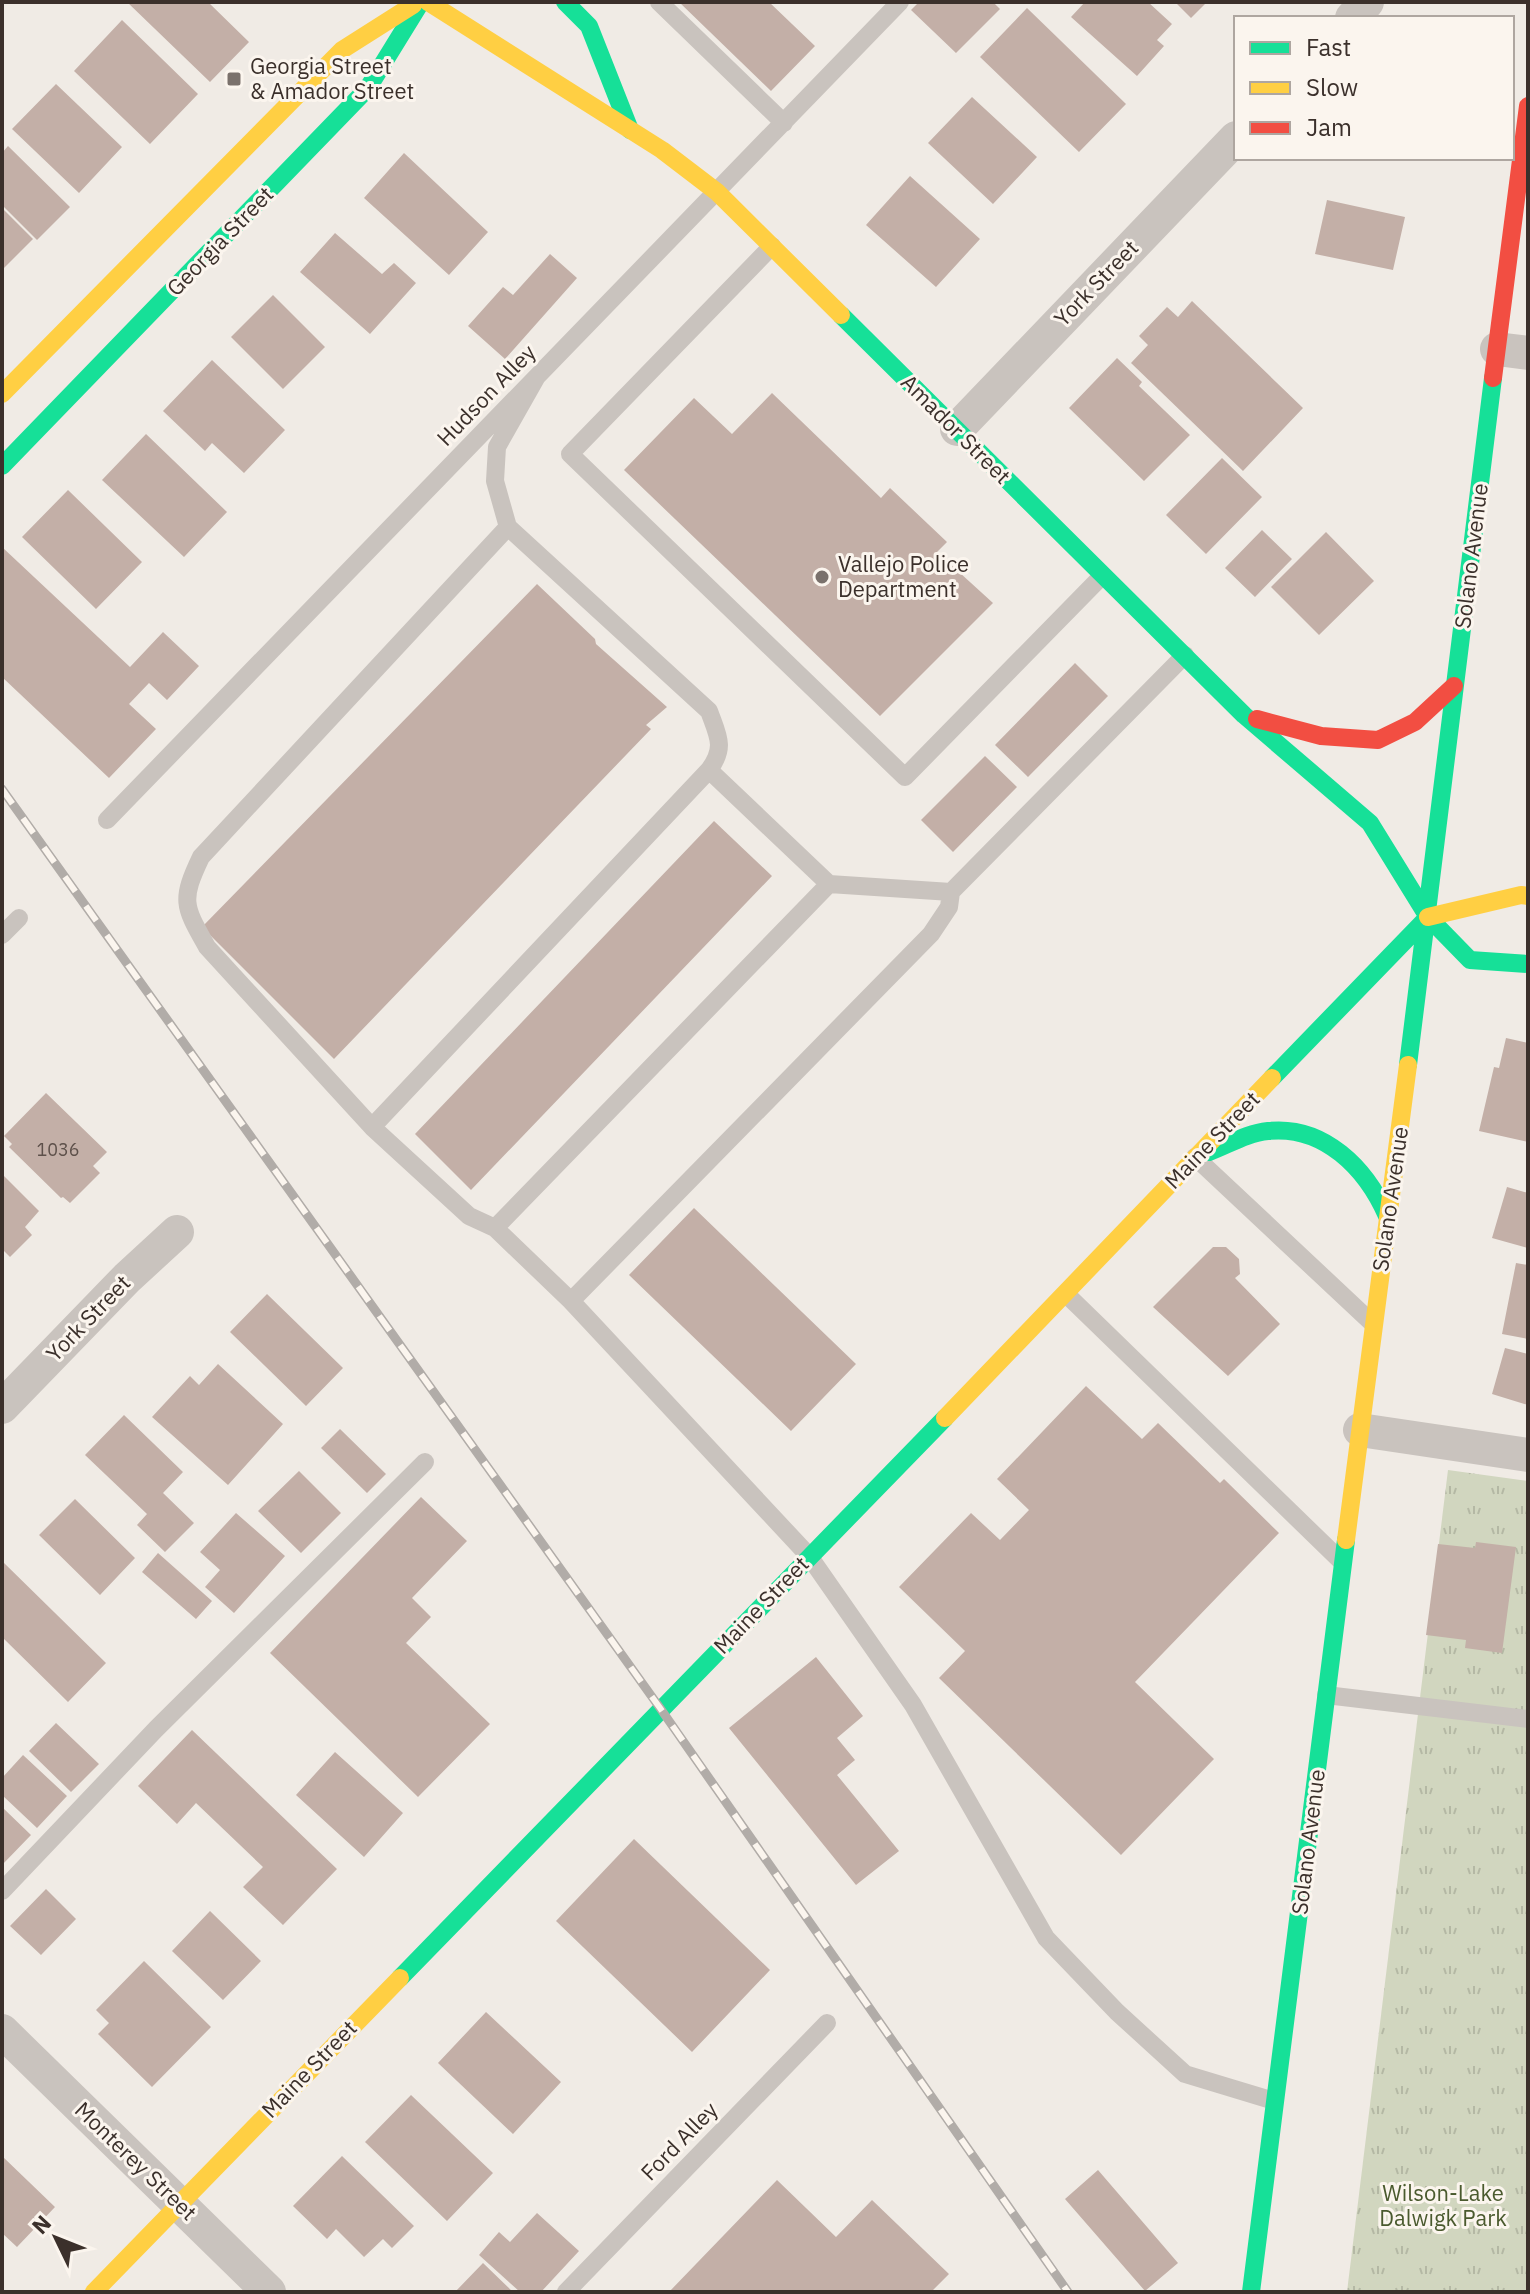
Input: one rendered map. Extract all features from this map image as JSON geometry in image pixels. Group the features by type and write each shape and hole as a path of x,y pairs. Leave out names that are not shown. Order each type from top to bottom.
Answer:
{"main road":[{"name":"Georgia Street","path":"2,394 342,50 420,2"},
{"name":"Georgia Street","path":"2,466 368,88 420,2"},
{"name":"Amador Street","path":"428,2 630,130 717,192 1244,715 1370,823 1428,917 1470,960 1528,964"},
{"path":"565,2 589,26 630,130"},
{"name":"Solano Avenue","path":"1251,2292 1387,1216 1428,917 1454,686 1512,351 1528,106"},
{"path":"1244,715 1321,736 1378,740 1415,722 1454,686"},
{"path":"1428,917 1521,895 1528,896"},
{"name":"Maine Street","path":"94,2292 1066,1294 1428,917"},
{"path":"1195,1157 1256,1133 1272,1130 1306,1134 1329,1145 1351,1161 1380,1194 1387,1216"}],"street":[{"name":"York Street","path":"957,429 1234,140"},
{"name":"York Street","path":"2,1407 127,1278 177,1232"},
{"path":"1360,1430 1528,1455"},
{"name":"Monterey Street","path":"2,2031 269,2292"}],"lane":[{"path":"659,2 784,123"},
{"name":"Hudson Alley","path":"107,820 900,2"},
{"path":"772,246 570,454 905,777 1102,576"},
{"path":"372,1127 719,757 720,742 709,711 508,527 495,481 497,447 536,378"},
{"path":"508,527 201,857 187,886 189,914 207,947 372,1127 469,1216 495,1228 571,1301 809,1556 913,1705 1046,1938 1117,2012 1185,2074 1275,2101"},
{"path":"571,1301 931,934 949,907 951,892 1185,655"},
{"path":"709,770 829,884 951,892"},
{"path":"495,1228 829,884"},
{"path":"2,935 19,918"},
{"path":"1195,1157 1374,1324"},
{"path":"1066,1294 1343,1564"},
{"path":"2,1891 156,1729 425,1462"},
{"path":"1326,1695 1528,1719"},
{"name":"Ford Alley","path":"566,2292 827,2023"}],"green space":[{"name":"Wilson-Lake Dalwigk Park","path":"1448,1470 1528,1481 1528,2292 1347,2292"}],"building":[{"path":"127,2 208,2 249,42 210,82"},
{"path":"679,2 769,2 815,46 771,91"},
{"path":"919,2 993,2 1000,9 956,53 911,10"},
{"path":"1085,2 1148,2 1172,24 1157,40 1164,46 1137,76 1071,17"},
{"path":"1175,2 1207,2 1191,18"},
{"path":"1027,8 1126,104 1079,152 980,57"},
{"path":"122,20 198,94 150,144 74,71"},
{"path":"56,84 122,147 79,193 12,129"},
{"path":"972,97 1037,157 993,204 928,143"},
{"path":"8,146 70,207 37,240 2,205 2,153"},
{"path":"404,153 488,232 449,275 364,198"},
{"path":"910,176 980,239 936,287 866,225"},
{"path":"1327,200 1405,217 1393,270 1315,254"},
{"path":"2,208 33,239 2,270"},
{"path":"335,233 382,274 394,263 416,283 370,334 300,272"},
{"path":"550,254 577,278 505,359 468,326 503,287 513,295"},
{"path":"273,295 325,347 283,389 231,337"},
{"path":"1192,301 1303,408 1243,471 1131,363 1148,345 1139,336 1167,307 1178,317"},
{"path":"1117,358 1142,382 1139,386 1190,435 1144,481 1069,408"},
{"path":"212,360 285,430 244,473 212,443 205,451 163,411"},
{"path":"772,393 881,498 890,488 947,542 937,552 993,603 880,716 624,470 694,398 732,434"},
{"path":"146,434 227,512 184,557 102,480"},
{"path":"1222,458 1262,497 1206,554 1166,515"},
{"path":"68,490 142,562 96,609 22,537"},
{"path":"1262,530 1292,559 1255,597 1225,568"},
{"path":"1326,532 1374,581 1319,635 1271,587"},
{"path":"2,547 130,667 163,632 199,666 167,700 149,683 129,704 156,729 109,778 2,677"},
{"path":"537,584 595,639 596,644 667,707 646,725 651,729 334,1059 202,927"},
{"path":"1075,663 1108,696 1028,777 995,745"},
{"path":"985,756 1017,787 953,852 921,820"},
{"path":"714,821 772,876 471,1190 415,1134"},
{"path":"1506,1038 1528,1043 1528,1142 1479,1131 1494,1067 1499,1068"},
{"path":"46,1093 107,1152 93,1166 100,1173 70,1203 61,1198 9,1147 12,1144 4,1136"},
{"path":"2,1174 39,1211 25,1227 32,1235 10,1257 2,1249"},
{"path":"1507,1187 1528,1193 1528,1248 1492,1238"},
{"path":"694,1208 856,1364 791,1431 629,1275"},
{"path":"1213,1247 1226,1247 1239,1259 1240,1274 1235,1278 1280,1324 1228,1376 1153,1307"},
{"path":"1516,1263 1528,1265 1528,1339 1502,1334"},
{"path":"267,1294 343,1368 306,1406 230,1332"},
{"path":"1505,1348 1528,1354 1528,1405 1492,1394"},
{"path":"218,1364 283,1424 228,1485 152,1417 190,1376 199,1385"},
{"path":"1086,1386 1142,1439 1158,1423 1220,1483 1224,1479 1279,1533 1135,1682 1214,1759 1121,1855 939,1678 965,1651 899,1587 971,1513 1000,1540 1029,1510 997,1479"},
{"path":"124,1415 183,1472 163,1493 194,1523 165,1552 137,1525 147,1514 85,1455"},
{"path":"340,1429 386,1474 367,1493 321,1448"},
{"path":"299,1471 341,1513 301,1553 258,1511"},
{"path":"421,1497 467,1541 412,1598 431,1617 406,1643 490,1724 418,1797 270,1653"},
{"path":"75,1499 135,1558 100,1595 39,1535"},
{"path":"236,1513 285,1556 234,1613 205,1587 220,1570 200,1552"},
{"path":"1476,1542 1516,1547 1502,1653 1465,1648 1466,1640 1426,1635 1438,1544 1475,1548"},
{"path":"158,1553 212,1601 196,1619 142,1572"},
{"path":"2,1561 106,1663 68,1702 2,1637"},
{"path":"816,1657 863,1716 837,1738 855,1760 837,1775 899,1851 856,1885 729,1728"},
{"path":"56,1723 99,1764 71,1792 29,1751"},
{"path":"192,1730 337,1869 283,1925 243,1887 263,1867 196,1803 177,1824 138,1786"},
{"path":"335,1752 403,1813 364,1857 296,1795"},
{"path":"23,1755 67,1796 37,1828 2,1795 2,1778"},
{"path":"2,1807 31,1835 2,1865"},
{"path":"634,1839 770,1970 692,2052 556,1921"},
{"path":"46,1889 76,1919 41,1955 10,1926"},
{"path":"210,1911 261,1961 223,2000 172,1951"},
{"path":"144,1961 211,2027 152,2087 98,2034 109,2023 96,2010"},
{"path":"486,2012 561,2082 513,2134 438,2063"},
{"path":"411,2095 493,2173 447,2221 365,2142"},
{"path":"2,2156 55,2207 17,2247 2,2233"},
{"path":"342,2156 414,2226 392,2248 383,2239 364,2257 336,2229 327,2239 293,2206"},
{"path":"1098,2170 1178,2263 1145,2291 1065,2199"},
{"path":"777,2180 836,2237 872,2200 949,2274 931,2292 669,2292"},
{"path":"537,2213 579,2251 541,2292 520,2292 479,2255 499,2232 510,2242"},
{"path":"483,2263 513,2292 455,2292"}],"railway":[{"path":"2,789 660,1708 1068,2292"}],"traffic: fast":[{"path":"2,466 368,88 421,2"},
{"path":"565,2 589,26 630,130"},
{"path":"841,315 1244,715 1370,823 1428,917 1470,960 1528,964"},
{"path":"1408,1065 1493,378"},
{"path":"1272,1078 1428,917"},
{"path":"1209,1152 1260,1132 1288,1131 1307,1135 1341,1153 1355,1166 1387,1216"},
{"path":"400,1978 945,1418"},
{"path":"1251,2292 1346,1540"}],"traffic: slow":[{"path":"428,2 662,150 717,192 841,315"},
{"path":"2,394 342,50 413,5"},
{"path":"1428,917 1521,895 1528,896"},
{"path":"1346,1540 1408,1065"},
{"path":"945,1418 1272,1078"},
{"path":"94,2292 400,1978"}],"traffic: jam":[{"path":"1493,378 1528,106"},
{"path":"1257,719 1321,736 1378,740 1415,722 1454,686"}],"place":[{"name":"Georgia Street & Amador Street","path":"234,79"},
{"name":"Vallejo Police Department","path":"822,577"}]}
